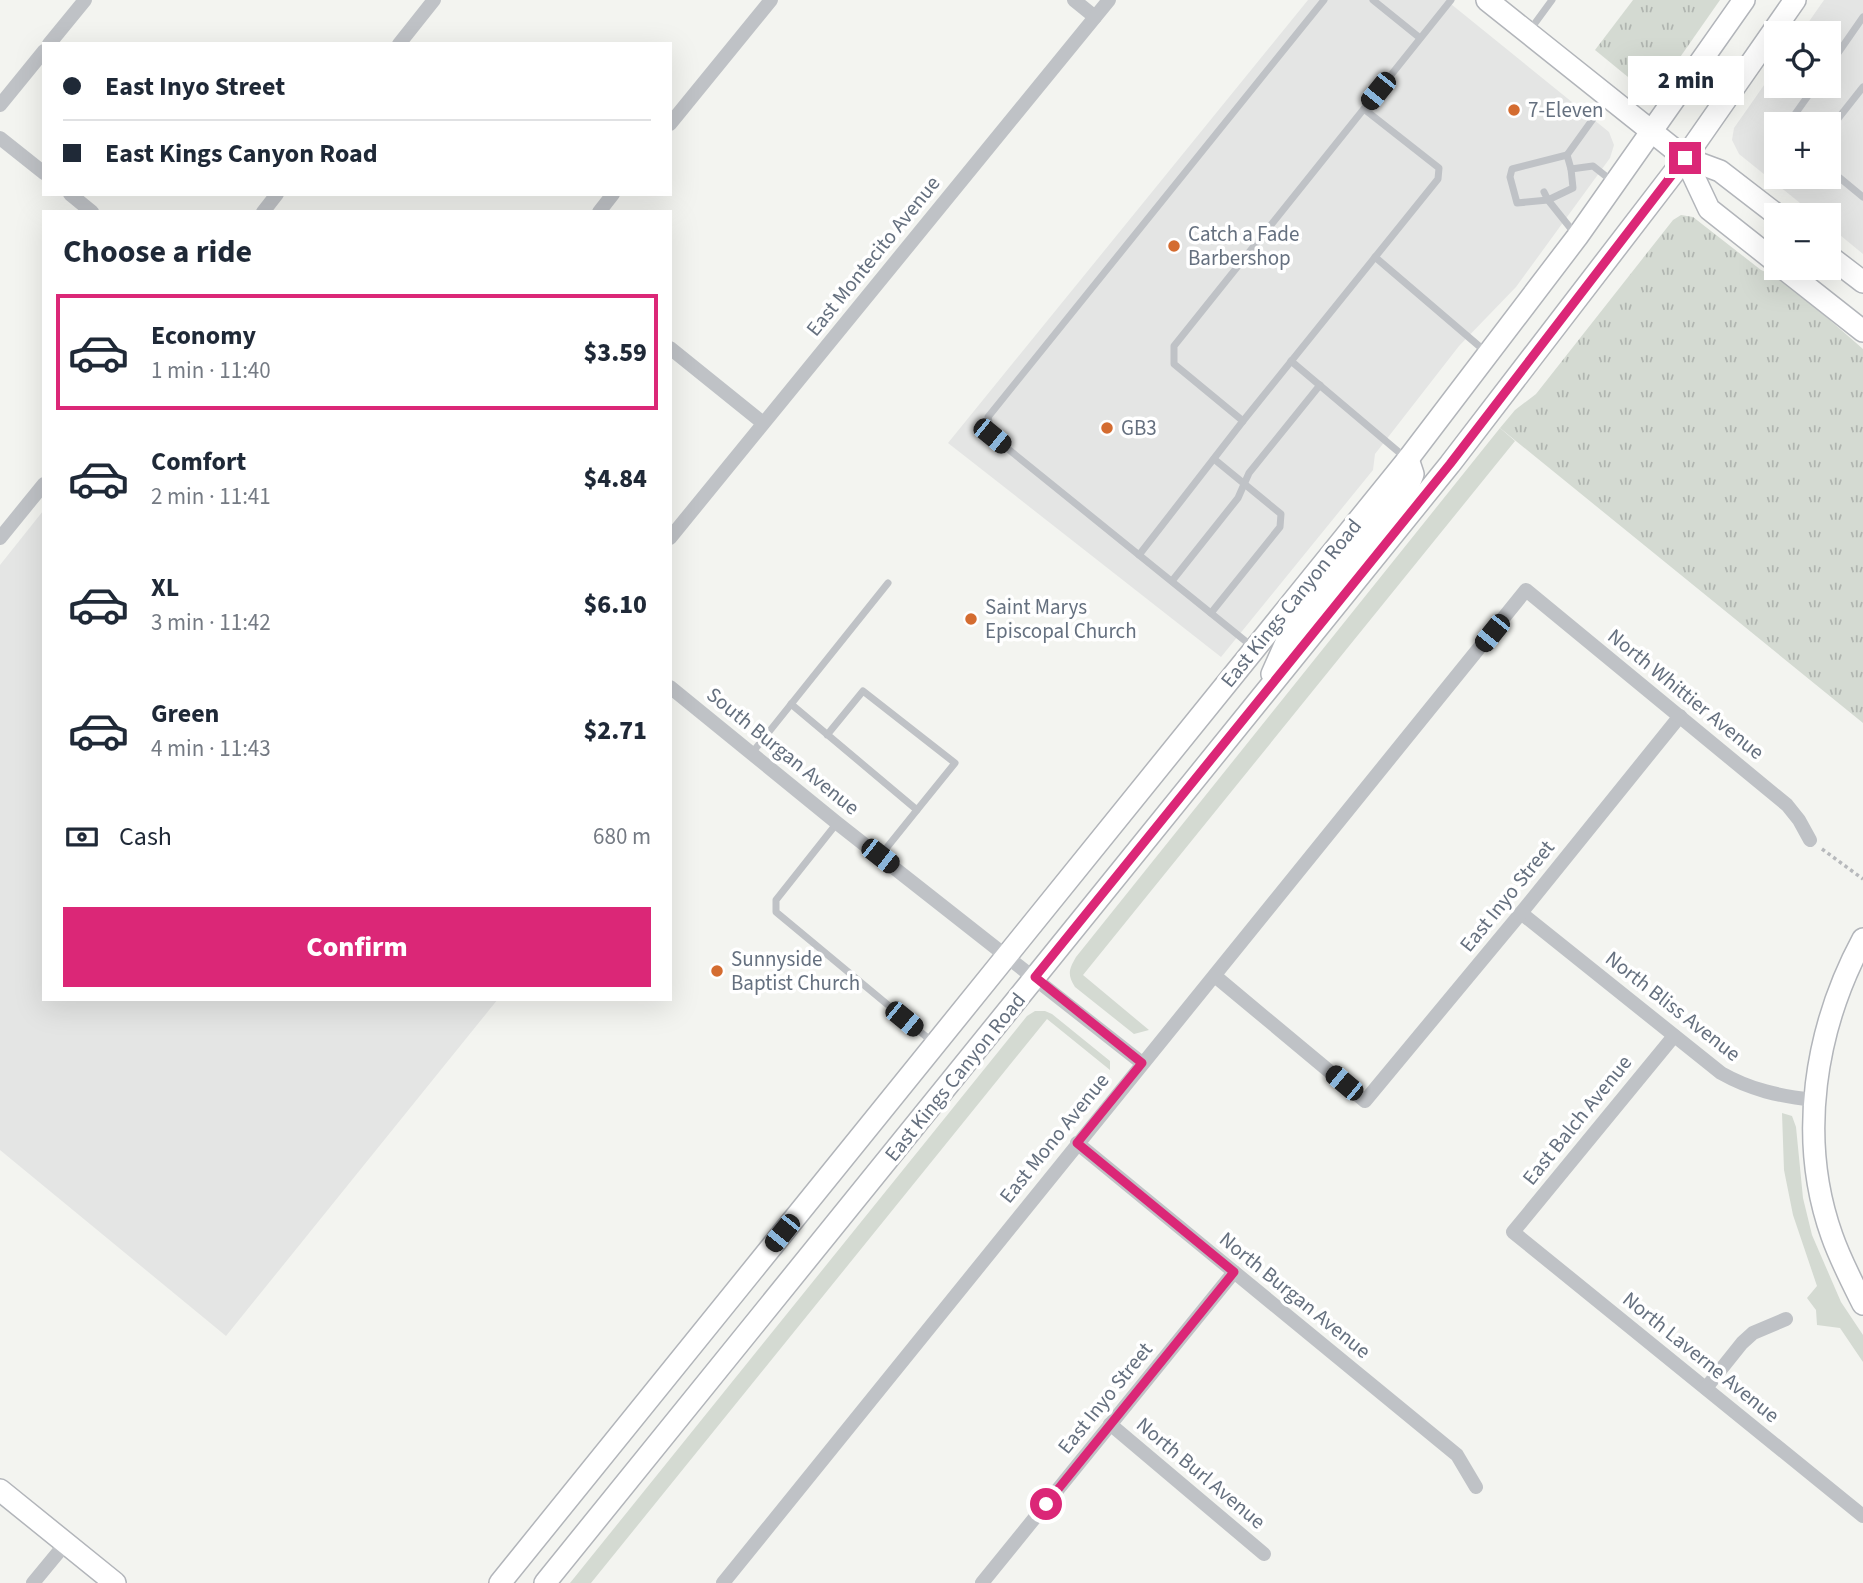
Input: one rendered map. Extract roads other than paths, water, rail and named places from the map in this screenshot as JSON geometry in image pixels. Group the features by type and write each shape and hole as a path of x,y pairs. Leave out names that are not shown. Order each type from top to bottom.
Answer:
{"main road":[{"path":"1487,0 1685,158 1720,171 1764,205"},
{"name":"East Kings Canyon Road","path":"500,1583 1408,459 1577,237 1744,0"},
{"name":"East Kings Canyon Road","path":"545,1583 1450,464 1685,158 1795,0"},
{"path":"1685,158 1709,209 1764,253"},
{"path":"1841,265 1863,282"},
{"path":"1798,280 1863,331"},
{"path":"1261,698 1287,638 1405,494 1413,474 1408,459"},
{"path":"1863,939 1849,965 1832,1010 1820,1057 1814,1100 1815,1163 1822,1198 1831,1234 1863,1304"},
{"path":"0,1490 115,1583"}],"street":[{"path":"51,42 85,0"},
{"path":"401,42 434,0"},
{"path":"672,122 771,0"},
{"path":"1074,0 1095,17"},
{"name":"East Montecito Avenue","path":"672,536 1109,0"},
{"path":"0,104 42,53"},
{"path":"0,138 42,171"},
{"path":"72,196 90,210"},
{"path":"265,210 275,196"},
{"path":"601,210 611,196"},
{"path":"672,350 764,423"},
{"path":"0,538 42,486"},
{"name":"North Whittier Avenue","path":"1526,590 1787,805 1800,820 1810,840"},
{"name":"East Mono Avenue","path":"723,1583 1526,590"},
{"name":"South Burgan Avenue","path":"672,689 837,823 1035,977"},
{"name":"East Inyo Street","path":"1215,975 1365,1101 1680,716"},
{"name":"North Bliss Avenue","path":"1521,913 1721,1073 1741,1085 1765,1094 1814,1100"},
{"path":"1035,977 1142,1063"},
{"name":"East Balch Avenue","path":"1513,1232 1674,1036"},
{"name":"North Burgan Avenue","path":"1077,1143 1457,1455 1476,1487"},
{"name":"North Laverne Avenue","path":"1513,1232 1863,1516"},
{"name":"East Inyo Street","path":"982,1583 1234,1272"},
{"path":"1706,1388 1753,1333 1786,1319"},
{"name":"North Burl Avenue","path":"1110,1424 1264,1553"},
{"path":"33,1583 66,1543"}],"lane":[{"path":"1254,649 992,436 988,417 1324,0"},
{"path":"1373,0 1420,38"},
{"path":"1243,421 1174,364 1174,346 1451,0"},
{"path":"1528,33 1552,0"},
{"path":"1841,49 1863,18"},
{"path":"1841,115 1863,87"},
{"path":"1567,155 1573,188 1517,203 1510,177 1512,169 1567,155 1608,97"},
{"path":"1139,555 1437,179 1438,168 1364,108"},
{"path":"1538,162 1540,172"},
{"path":"1571,169 1593,166 1615,183"},
{"path":"1841,179 1863,197"},
{"path":"1546,196 1577,237"},
{"path":"1375,257 1489,354"},
{"path":"1291,361 1408,459"},
{"path":"1172,581 1238,498 1249,473 1320,384"},
{"path":"1211,614 1280,527 1281,514 1214,459"},
{"path":"752,753 888,583"},
{"path":"827,735 863,691 955,763 880,856"},
{"path":"791,704 917,810"},
{"path":"837,823 776,900 776,912 935,1044"}],"place":[{"name":"7-Eleven","path":"1514,110"},
{"name":"Catch a Fade Barbershop","path":"1174,246"},
{"name":"GB3","path":"1107,428"},
{"name":"Saint Marys Episcopal Church","path":"971,619"},
{"name":"Sunnyside Baptist Church","path":"717,971"}]}
